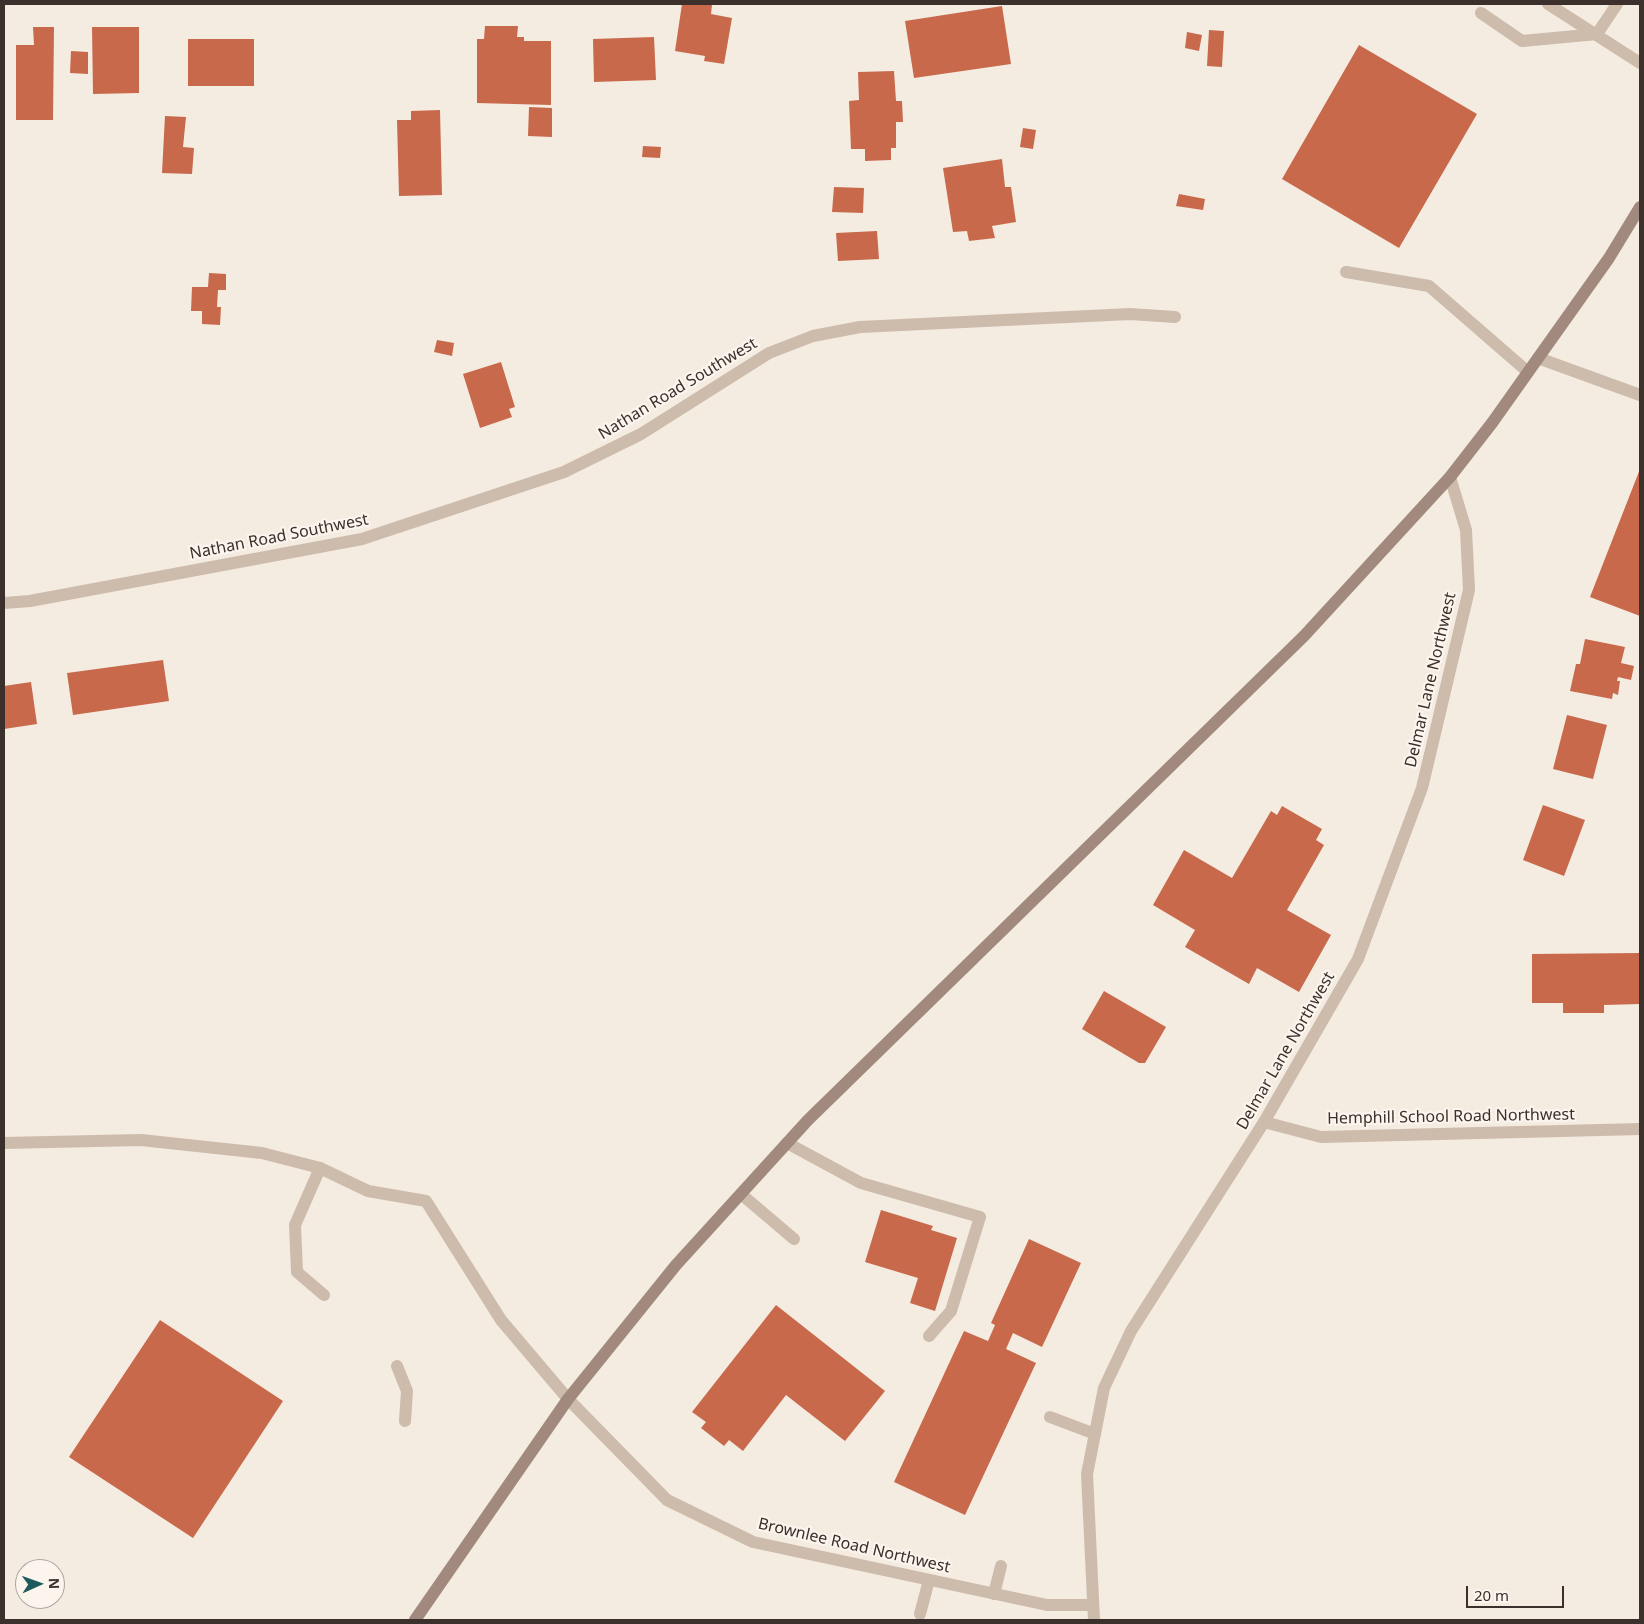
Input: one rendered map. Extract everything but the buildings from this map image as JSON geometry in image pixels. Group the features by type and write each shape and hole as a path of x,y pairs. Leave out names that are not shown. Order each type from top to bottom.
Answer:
{"main road":[{"path":"415,1620 568,1399 676,1265 787,1142 1304,636 1450,477 1492,423 1609,258 1640,207"}],"street":[{"path":"1548,4 1640,63"},
{"path":"1597,34 1617,4"},
{"path":"1481,13 1522,41 1597,34"},
{"path":"1346,272 1429,286 1528,372"},
{"name":"Nathan Road Southwest","path":"4,603 30,601 362,540 564,472 641,434 769,353 813,336 860,327 1130,314 1176,317"},
{"path":"1538,358 1640,395"},
{"name":"Delmar Lane Northwest","path":"1094,1620 1087,1474 1104,1388 1131,1331 1264,1122 1358,959 1422,788 1469,590 1466,530 1450,477"},
{"name":"Hemphill School Road Northwest","path":"1264,1122 1321,1136 1640,1129"},
{"name":"Brownlee Road Northwest","path":"4,1143 140,1140 262,1153 320,1168 368,1191 426,1201 501,1320 568,1399 667,1500 753,1542 1047,1605 1093,1606"},
{"path":"787,1142 861,1183 980,1217 951,1311 930,1336"},
{"path":"320,1168 295,1225 297,1272 324,1295"},
{"path":"741,1194 794,1239"},
{"path":"397,1366 407,1391 405,1421"},
{"path":"1050,1417 1095,1434"},
{"path":"994,1594 1001,1566"},
{"path":"920,1614 929,1580"}]}
